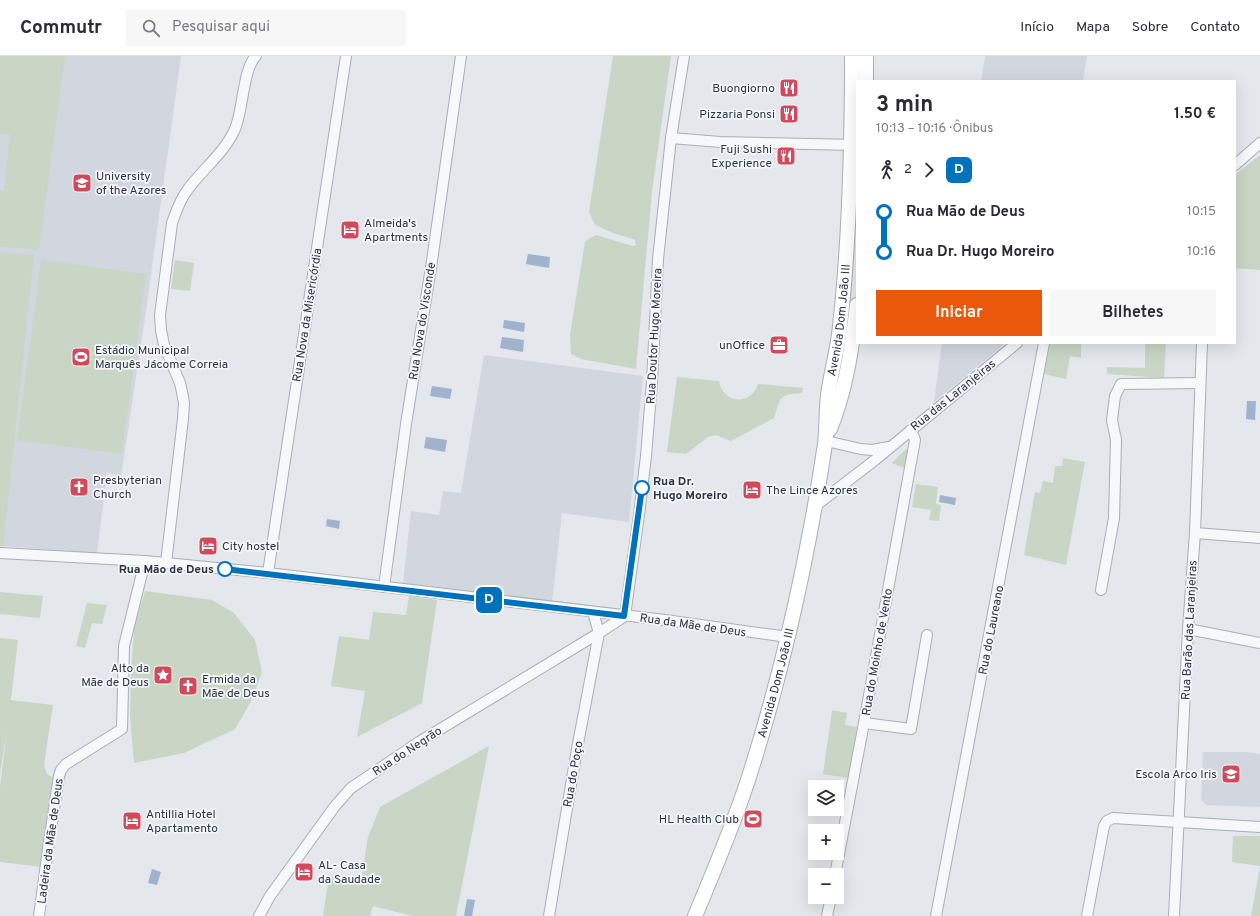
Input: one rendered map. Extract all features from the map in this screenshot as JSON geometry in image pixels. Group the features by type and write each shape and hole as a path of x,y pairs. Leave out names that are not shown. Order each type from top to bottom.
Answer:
{"main road":[{"name":"Avenida Dom João III","path":"695,916 748,781 768,713 788,638 814,507 826,441 828,395 840,329 846,260 854,145 852,56"},
{"path":"866,56 866,80"},
{"name":"Avenida Dom João III","path":"826,441 837,411 845,380 856,314"}],"street":[{"path":"166,563 184,403 180,383 164,345 161,330 160,315 172,223 177,208 186,191 230,139 239,114 250,65 256,56"},
{"name":"Rua Nova da Misericórdia","path":"268,573 342,56"},
{"name":"Rua Nova do Visconde","path":"384,587 406,424 432,261 461,56"},
{"name":"Rua Doutor Hugo Moreira","path":"624,616 646,456 652,382 658,259 672,138 684,56"},
{"path":"672,138 720,142 854,145"},
{"path":"1236,163 1260,143"},
{"name":"Rua das Laranjeiras","path":"814,507 875,460 1016,344"},
{"name":"Rua do Laureano","path":"936,916 1044,344"},
{"name":"Rua Barão das Laranjeiras","path":"1174,916 1185,677 1195,533 1202,344"},
{"path":"1101,590 1114,518 1116,440 1112,420 1116,396 1122,384 1200,384"},
{"name":"Rua do Moinho de Vento","path":"836,868 915,440 911,430"},
{"path":"826,441 861,449 872,450 889,448"},
{"path":"1195,533 1260,538"},
{"name":"Rua da Mãe de Deus","path":"0,553 145,561 268,573 665,620 788,638"},
{"name":"Ladeira da Mãe de Deus","path":"39,916 61,770 66,764 122,729 124,646 145,561"},
{"path":"593,612 600,633"},
{"name":"Rua do Negrão","path":"259,916 270,896 335,806 351,788 419,742 600,633 624,616"},
{"path":"1188,629 1260,643"},
{"name":"Rua do Poço","path":"549,916 577,749 600,633"},
{"path":"864,723 911,729 927,635"},
{"path":"1087,916 1104,826 1107,821 1113,818 1260,827"},
{"path":"827,916 830,904"}],"shaded area":[{"name":"University of the Azores","path":"0,56 181,56 146,311 121,476 107,473 97,553 0,546"},
{"path":"985,56 1087,56 1083,80 981,80"},
{"path":"942,344 1005,344 934,402"},
{"path":"484,355 643,376 629,522 562,513 552,602 403,583 411,511 439,515 443,491 461,493"},
{"name":"Escola Arco Iris","path":"1203,752 1247,752 1260,754 1260,807 1207,805 1201,800"}],"green space":[{"path":"0,56 65,56 39,249 0,247 0,191 4,191 10,135 0,133"},
{"path":"613,56 671,56 652,192 636,369 581,359 571,354 570,335 585,242 596,235 633,246 636,245 635,240 595,225 589,212"},
{"path":"1260,155 1260,270 1236,268 1236,174"},
{"path":"0,253 34,255 3,547 0,546"},
{"name":"Estádio Municipal Marquês Jácome Correia","path":"41,260 146,274 122,454 17,440"},
{"path":"175,260 194,263 190,291 171,289"},
{"path":"1050,344 1081,344 1081,358 1070,356 1066,379 1044,374"},
{"path":"1145,344 1166,344 1164,378 1107,374 1107,367 1145,368"},
{"path":"677,377 719,381 726,394 731,398 737,399 744,399 750,396 758,384 803,388 802,393 784,396 782,398 774,418 731,441 716,435 708,437 686,454 667,452"},
{"path":"906,449 910,451 904,468 892,463"},
{"path":"1063,458 1085,462 1066,565 1024,555 1035,492 1040,493 1043,481 1053,483 1055,466 1062,466"},
{"path":"916,484 938,487 936,504 941,505 939,521 929,520 931,510 912,507"},
{"path":"145,591 212,600 234,613 255,640 262,672 250,703 235,729 184,753 134,763 130,717 134,627"},
{"path":"0,592 43,596 40,618 0,614"},
{"path":"409,596 437,600 422,703 357,737 365,691 331,686 339,636 369,640 373,612 406,615"},
{"path":"87,603 107,605 102,624 92,623 85,648 76,646"},
{"path":"0,638 18,640 11,700 53,705 44,765 47,774 55,779 42,867 0,862 0,787 7,730 0,774"},
{"path":"832,710 847,713 845,725 857,727 848,778 823,774"},
{"path":"489,746 456,916 412,916 373,906 370,916 323,916 329,876 361,881 368,837 380,807"},
{"path":"1233,836 1260,836 1260,866 1232,862"},
{"path":"1260,866 1260,916 1251,916"}],"water":[{"path":"528,254 550,257 549,268 526,264"},
{"path":"504,320 525,323 524,332 503,328"},
{"path":"502,337 524,340 523,352 500,348"},
{"path":"432,386 452,389 450,399 430,396"},
{"path":"1247,401 1256,401 1255,420 1246,419"},
{"path":"426,437 447,440 445,452 424,448"},
{"path":"940,495 956,498 955,505 939,502"},
{"path":"327,519 340,521 339,529 326,526"},
{"path":"152,869 161,872 157,885 148,883"},
{"path":"467,899 475,900 472,916 464,916"}],"bus line":[{"name":"D","path":"225,569 624,616 642,488"}],"place":[{"name":"Buongiorno","path":"789,88"},
{"name":"Pizzaria Ponsi","path":"789,114"},
{"name":"Fuji Sushi Experience","path":"786,156"},
{"name":"University of the Azores","path":"82,183"},
{"name":"Almeida's Apartments","path":"350,230"},
{"name":"unOffice","path":"779,345"},
{"name":"Estádio Municipal Marquês Jácome Correia","path":"81,357"},
{"name":"Presbyterian Church","path":"79,487"},
{"name":"Rua Dr. Hugo Moreiro","path":"642,488"},
{"name":"The Lince Azores","path":"752,490"},
{"name":"City hostel","path":"208,546"},
{"name":"Rua Mão de Deus","path":"225,569"},
{"name":"Alto da Mãe de Deus","path":"163,675"},
{"name":"Ermida da Mãe de Deus","path":"188,686"},
{"name":"Escola Arco Iris","path":"1231,774"},
{"name":"HL Health Club","path":"753,819"},
{"name":"Antillia Hotel Apartamento","path":"132,821"},
{"name":"AL- Casa da Saudade","path":"304,872"}]}
